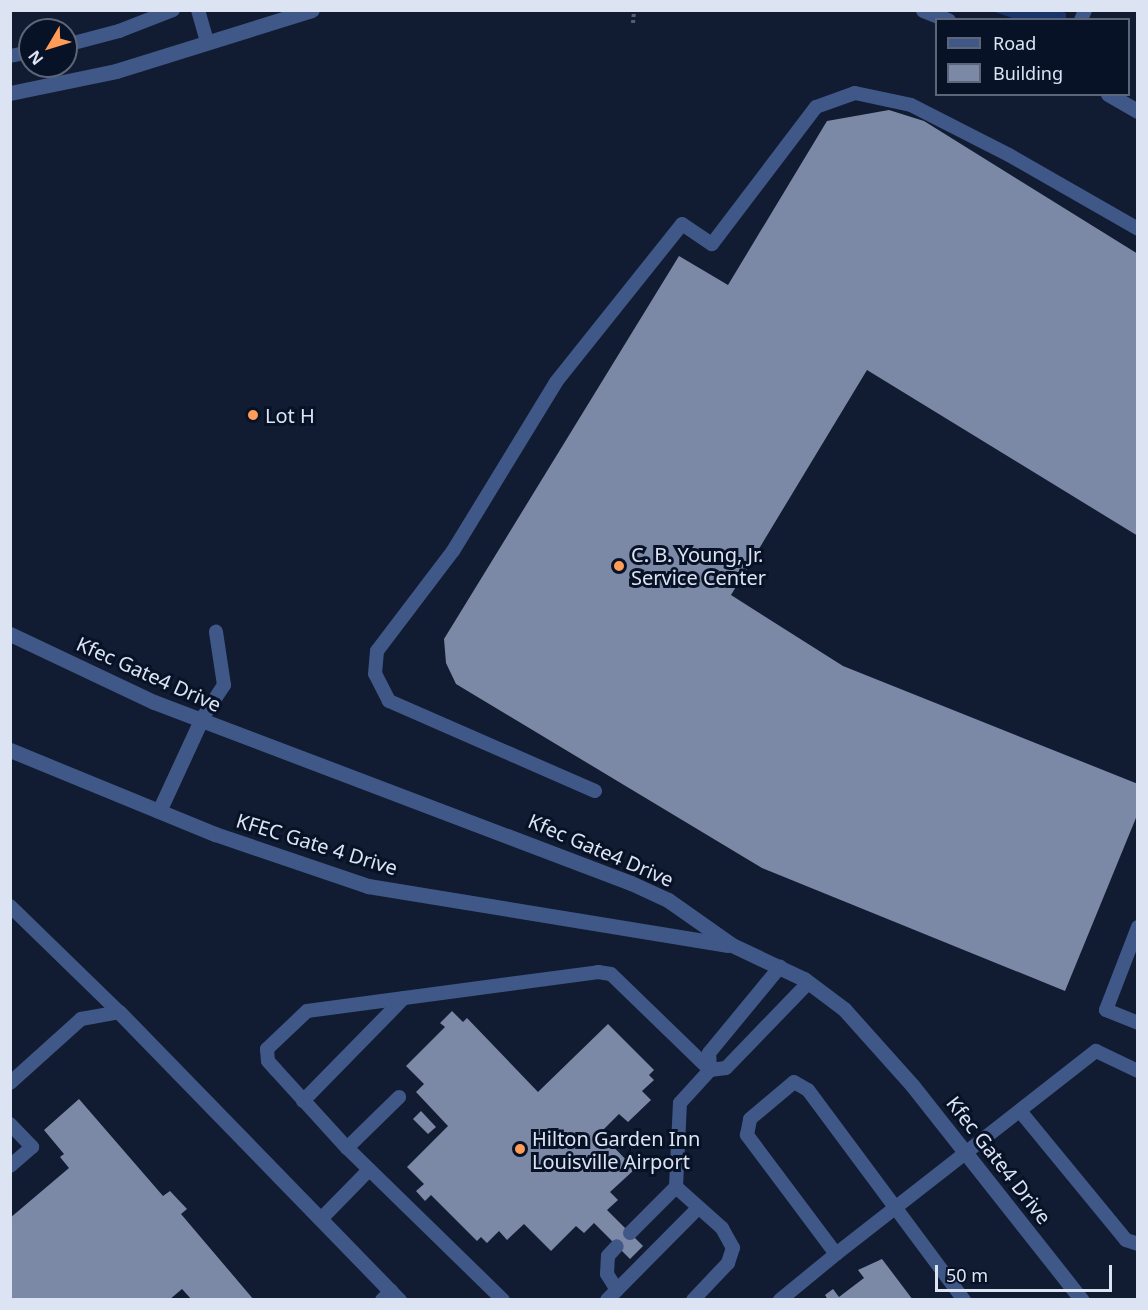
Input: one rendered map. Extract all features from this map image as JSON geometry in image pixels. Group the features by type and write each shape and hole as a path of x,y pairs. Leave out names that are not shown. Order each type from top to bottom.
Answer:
{"street":[{"path":"10,93 116,71 312,10"},
{"path":"923,10 943,18"},
{"path":"1111,96 1137,111"},
{"name":"Kfec Gate4 Drive","path":"10,634 201,720 508,833 631,883 668,900 732,945 808,982 844,1009 870,1036 967,1152 1082,1299"},
{"path":"159,812 201,720"},
{"name":"KFEC Gate 4 Drive","path":"10,750 159,812 368,886 732,945"},
{"path":"119,1012 321,1219 391,1297"}],"lane":[{"path":"78,42 119,31 173,10"},
{"path":"198,10 207,42"},
{"path":"268,25 283,10"},
{"path":"595,791 388,701 375,674 377,651 453,551 556,382 682,224 711,244 816,107 855,93 911,105 1009,155 1137,229"},
{"path":"201,720 224,685 216,632"},
{"path":"10,906 119,1012"},
{"path":"1137,927 1132,955 1106,1010 1137,1023"},
{"path":"710,1070 709,1053 780,967"},
{"path":"503,1299 347,1148 268,1061 267,1049 306,1011 598,972 611,974 710,1070"},
{"path":"630,1233 676,1187 680,1103 710,1070 726,1068 808,982"},
{"path":"303,1101 404,998"},
{"path":"10,1083 81,1019 119,1012"},
{"path":"780,1299 1096,1051 1137,1071"},
{"path":"836,1254 747,1135 750,1119 794,1082 808,1090 964,1299"},
{"path":"347,1148 399,1097"},
{"path":"1020,1111 1126,1240 1137,1244"},
{"path":"10,1124 32,1148 10,1167"},
{"path":"321,1219 369,1170"},
{"path":"676,1187 722,1228 733,1248 729,1263 693,1299"},
{"path":"612,1295 698,1208"},
{"path":"612,1295 607,1274 608,1256 617,1246"}],"path":[{"path":"633,23 634,12"}],"shaded area":[{"path":"992,11 1059,11 1066,13 1066,18 1012,18"}],"building":[{"name":"C. B. Young, Jr. Service Center","path":"889,110 924,121 1138,254 1138,536 867,370 731,595 843,666 1138,784 1138,813 1065,991 762,868 456,684 446,663 444,639 679,256 728,285 827,121"},
{"name":"Hilton Garden Inn Louisville Airport","path":"452,1011 463,1022 467,1018 538,1092 608,1024 654,1070 649,1075 654,1080 642,1091 651,1100 628,1122 619,1114 600,1133 635,1169 610,1192 618,1200 607,1210 643,1246 630,1259 594,1223 584,1233 576,1226 551,1251 524,1224 507,1240 499,1231 487,1243 481,1237 477,1241 431,1195 425,1201 416,1191 424,1184 407,1167 448,1126 416,1092 424,1084 406,1066 445,1027 440,1023"},
{"path":"79,1099 163,1196 170,1191 187,1209 181,1214 254,1300 192,1300 182,1289 169,1300 14,1300 10,1295 10,1218 69,1168 60,1157 64,1154 44,1130"},
{"path":"421,1111 436,1127 428,1134 413,1119"},
{"path":"882,1259 913,1300 828,1300 825,1295 833,1289 839,1297 864,1278 858,1270"}],"place":[{"name":"Lot H","path":"253,415"},
{"name":"C. B. Young, Jr. Service Center","path":"619,566"},
{"name":"Hilton Garden Inn Louisville Airport","path":"520,1149"}]}
